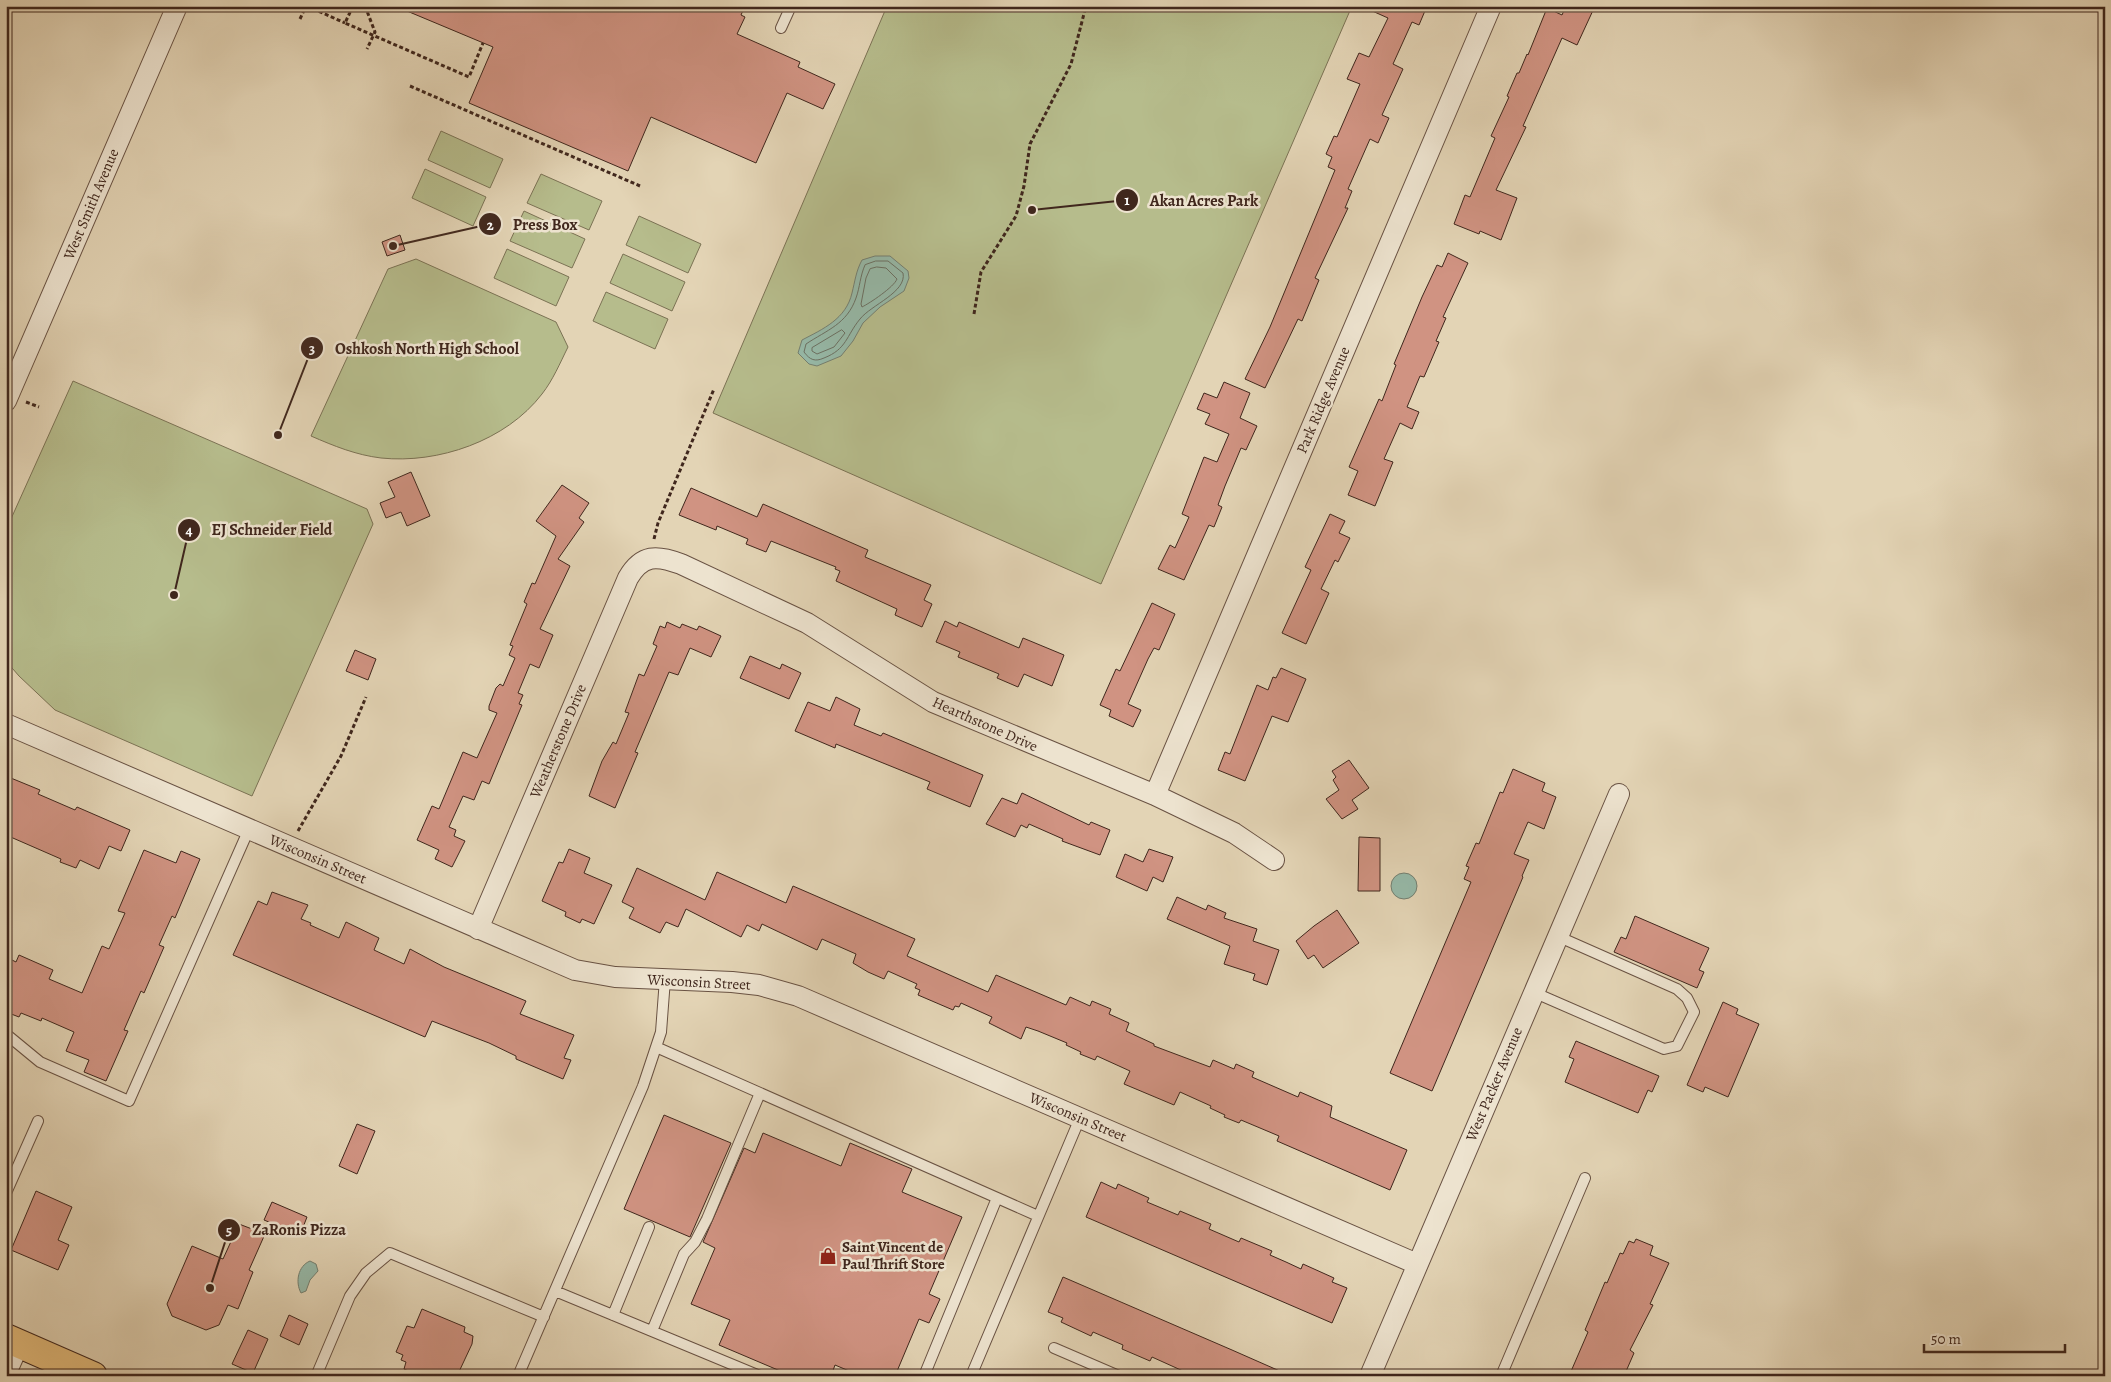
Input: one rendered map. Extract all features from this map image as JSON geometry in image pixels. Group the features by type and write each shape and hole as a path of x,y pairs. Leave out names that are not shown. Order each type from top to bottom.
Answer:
{"main road":[{"path":"13,1341 93,1376"}],"street":[{"name":"West Smith Avenue","path":"6,401 177,6"},
{"name":"Park Ridge Avenue","path":"1155,795 1491,6"},
{"name":"Hearthstone Drive","path":"650,558 662,557 681,564 807,622 933,702 1155,795 1234,833 1274,860"},
{"name":"Weatherstone Drive","path":"478,929 628,578 634,568 650,558"},
{"name":"Wisconsin Street","path":"6,724 575,970 616,978 732,982 759,985 798,996 1417,1264"},
{"name":"West Packer Avenue","path":"1370,1376 1619,794"},
{"path":"6,1373 13,1341"}],"lane":[{"path":"781,28 791,6"},
{"path":"6,1034 40,1062 129,1102 249,829"},
{"path":"1533,992 1664,1049 1677,1046 1686,1033 1694,1012 1688,998 1677,989 1557,936"},
{"path":"518,1376 643,1086 661,1032 665,979"},
{"path":"656,1047 1038,1216"},
{"path":"652,1331 684,1254 695,1242 707,1219 760,1093"},
{"path":"971,1376 1080,1118"},
{"path":"6,1193 38,1121"},
{"path":"1501,1376 1585,1178"},
{"path":"924,1376 997,1198"},
{"path":"613,1315 649,1227"},
{"path":"320,1375 350,1296 366,1273 390,1253 544,1317"},
{"path":"555,1291 760,1376"},
{"path":"1054,1348 1119,1376"}],"path":[{"path":"300,19 306,6 469,76 483,43"},
{"path":"345,23 352,6"},
{"path":"365,6 374,32 366,49"},
{"path":"974,314 982,272 1016,216 1024,186 1030,144 1070,64 1086,6"},
{"path":"410,86 640,186"},
{"path":"650,558 658,523 714,389"},
{"path":"289,847 341,756 366,697"}],"shaded area":[{"path":"887,6 1352,6 1101,584 713,413"},
{"path":"441,131 503,159 490,188 428,160"},
{"path":"425,169 486,197 473,226 412,198"},
{"path":"541,174 602,201 589,230 527,203"},
{"path":"524,211 585,239 572,268 510,241"},
{"path":"639,216 701,244 688,273 626,245"},
{"path":"507,249 569,277 556,306 494,278"},
{"path":"623,254 685,282 672,311 610,283"},
{"path":"416,259 556,322 568,347 550,383 527,410 510,425 469,446 447,453 403,459 372,457 337,447 311,436 388,269"},
{"path":"606,292 668,319 655,349 593,321"},
{"path":"73,381 367,509 373,524 252,796 55,710 6,661 6,530"}],"water":[{"path":"875,256 890,256 908,271 909,278 904,291 880,307 863,323 853,341 841,356 817,366 809,364 798,353 802,340 833,322 845,310 862,260"},
{"path":"1404,873 1413,877 1417,886 1413,895 1404,899 1395,895 1391,886 1395,877"},
{"path":"310,1261 316,1264 318,1271 310,1280 306,1291 301,1293 298,1284 300,1270"}],"building":[{"path":"395,6 745,6 741,15 745,17 737,34 800,62 798,67 835,84 823,109 787,93 756,163 651,117 628,171 469,103 493,47"},
{"path":"1361,6 1427,6 1419,25 1412,22 1393,64 1403,69 1382,115 1389,118 1378,143 1370,139 1348,189 1352,191 1345,208 1348,208 1315,278 1319,280 1302,321 1298,319 1265,388 1245,379 1270,327 1335,170 1328,167 1332,157 1326,154 1334,136 1337,137 1360,84 1347,79 1359,53 1369,57 1388,18"},
{"path":"1566,6 1595,6 1577,45 1562,38 1523,126 1526,127 1496,190 1517,198 1501,240 1480,231 1479,234 1454,224 1465,195 1470,197 1495,138 1491,136 1509,97 1507,96 1517,73 1519,73 1528,55 1547,8 1562,15"},
{"path":"400,235 405,250 387,256 382,242"},
{"path":"1448,253 1468,263 1443,317 1446,318 1436,341 1439,342 1424,377 1420,376 1407,407 1419,412 1412,429 1400,423 1384,459 1393,462 1375,506 1348,495 1358,471 1349,467 1379,399 1382,401 1396,365 1394,364 1422,297 1437,265 1442,267"},
{"path":"1224,382 1250,393 1240,418 1257,426 1246,450 1241,448 1218,505 1222,507 1214,527 1209,525 1184,580 1158,569 1170,545 1175,548 1189,517 1182,514 1204,457 1217,462 1229,434 1205,424 1210,414 1197,409 1204,393 1217,398"},
{"path":"411,472 430,516 407,526 401,512 386,518 380,503 395,497 388,482"},
{"path":"562,485 589,503 579,518 584,522 558,559 570,566 540,629 553,635 539,668 530,664 518,693 523,695 519,704 522,705 489,784 482,781 474,800 463,796 449,827 456,830 454,836 465,841 452,867 435,859 439,850 417,840 432,806 439,809 463,752 477,758 497,713 489,710 489,706 496,688 500,684 503,686 515,658 509,655 513,646 510,645 527,604 524,602 532,583 535,584 556,536 536,521"},
{"path":"691,488 757,517 763,504 868,550 865,557 931,585 924,600 932,604 922,627 895,615 897,609 836,581 840,571 835,569 836,567 771,541 766,552 746,544 748,539 717,526 716,530 679,515"},
{"path":"1330,514 1345,521 1339,533 1350,538 1338,562 1335,560 1321,589 1329,593 1306,644 1282,633 1311,570 1305,567"},
{"path":"1152,603 1175,614 1159,650 1154,648 1148,659 1128,704 1141,710 1133,727 1109,716 1111,710 1100,705 1116,669 1120,671"},
{"path":"945,621 957,627 959,622 1019,648 1023,638 1064,655 1052,686 1024,674 1018,687 997,678 999,674 958,657 960,652 936,642"},
{"path":"667,622 680,628 682,624 697,630 699,626 721,636 711,657 690,648 678,675 669,672 635,752 638,753 615,808 589,796 602,761 613,742 616,744 629,713 625,712 639,674 644,676 657,646 653,644 660,626 665,628"},
{"path":"355,650 376,659 368,680 346,671"},
{"path":"750,656 780,669 782,664 801,673 789,699 740,678"},
{"path":"1281,668 1306,679 1288,722 1272,716 1245,781 1218,770 1225,752 1230,754 1257,685 1268,690 1273,677 1276,678"},
{"path":"836,697 860,709 854,725 881,736 883,733 983,775 970,807 927,789 930,782 836,744 835,748 795,731 808,702 830,711"},
{"path":"1349,760 1369,788 1352,800 1358,809 1342,819 1326,799 1339,790 1333,780 1336,777 1332,771"},
{"path":"1513,769 1545,783 1542,791 1556,797 1544,829 1528,822 1514,854 1529,860 1432,1091 1390,1073 1471,882 1464,879 1469,867 1466,866 1476,843 1479,844 1500,792 1503,793"},
{"path":"6,776 40,790 38,794 75,810 77,807 130,830 121,851 109,846 99,869 80,860 76,868 60,862 61,859 6,835"},
{"path":"1022,793 1089,825 1091,822 1110,830 1100,855 1062,841 1063,839 1029,824 1027,828 1021,825 1015,837 986,824 1002,798 1017,804"},
{"path":"1359,837 1380,838 1380,891 1358,891"},
{"path":"569,849 590,858 584,873 612,885 594,924 582,919 580,923 565,916 566,912 542,901 559,862 563,863"},
{"path":"1149,849 1173,857 1163,882 1153,877 1147,891 1116,877 1125,854 1143,862"},
{"path":"144,850 176,863 181,851 200,859 175,918 172,916 159,945 164,947 144,993 141,991 124,1030 128,1031 106,1081 84,1072 89,1060 66,1051 74,1032 42,1018 41,1021 21,1013 19,1017 6,1012 6,957 16,962 19,955 53,970 49,979 82,993 102,946 109,949 125,913 118,911"},
{"path":"637,868 705,900 717,872 786,903 793,886 915,939 907,956 988,992 996,975 1066,1005 1070,997 1090,1006 1092,1001 1111,1009 1109,1014 1129,1023 1126,1031 1154,1044 1154,1046 1210,1067 1213,1060 1234,1069 1236,1064 1254,1072 1252,1077 1298,1097 1300,1092 1332,1106 1330,1117 1407,1150 1390,1190 1277,1141 1279,1136 1241,1120 1239,1123 1224,1117 1225,1115 1210,1108 1211,1106 1180,1092 1174,1105 1124,1084 1130,1071 1097,1056 1095,1060 1080,1054 1081,1052 1066,1045 1067,1043 1038,1031 1026,1027 1021,1039 989,1023 992,1017 961,1003 959,1007 955,1006 953,1010 918,995 920,990 915,988 917,984 888,971 884,979 868,972 853,963 856,954 822,939 817,950 762,924 759,931 747,925 741,937 686,909 678,927 666,922 660,933 629,918 634,908 622,902"},
{"path":"272,892 308,905 301,919 339,938 346,922 379,938 374,950 404,964 410,949 444,967 526,1001 520,1014 574,1035 564,1058 571,1060 563,1079 516,1059 516,1056 489,1043 432,1021 425,1037 233,955 258,901 267,905"},
{"path":"1177,897 1206,910 1208,905 1226,913 1224,918 1257,929 1253,941 1279,950 1267,985 1253,980 1255,974 1224,964 1230,946 1167,919"},
{"path":"1337,910 1359,943 1323,968 1314,955 1308,959 1296,941"},
{"path":"1635,916 1709,948 1699,970 1704,972 1697,988 1614,952 1621,937 1626,939"},
{"path":"1723,1002 1738,1009 1736,1014 1759,1024 1728,1097 1705,1087 1703,1092 1687,1085"},
{"path":"1576,1041 1659,1076 1652,1092 1648,1090 1638,1113 1565,1082 1574,1059 1569,1057"},
{"path":"664,1115 731,1143 690,1237 624,1209"},
{"path":"357,1124 375,1131 357,1174 339,1166"},
{"name":"Saint Vincent de Paul Thrift Store","path":"763,1133 841,1166 850,1143 912,1169 902,1192 962,1217 929,1294 940,1299 929,1323 919,1319 895,1376 861,1376 835,1365 831,1376 792,1376 719,1345 730,1320 691,1304 715,1248 703,1242 744,1148 755,1153"},
{"path":"1101,1182 1116,1189 1118,1184 1149,1198 1147,1202 1178,1215 1180,1211 1211,1224 1209,1229 1239,1242 1241,1238 1272,1251 1270,1255 1301,1269 1303,1264 1334,1278 1332,1282 1347,1288 1332,1323 1086,1217"},
{"path":"36,1191 72,1207 58,1240 69,1245 58,1270 11,1250"},
{"path":"272,1202 307,1217 300,1235 264,1220"},
{"path":"239,1224 265,1234 249,1270 253,1272 238,1309 228,1305 219,1325 206,1330 172,1316 167,1304 192,1246 223,1259"},
{"path":"1636,1239 1653,1246 1650,1255 1669,1263 1650,1304 1653,1305 1630,1350 1634,1353 1624,1376 1569,1376 1588,1332 1585,1330 1605,1282 1607,1283 1620,1253 1623,1254 1629,1241 1634,1243"},
{"path":"1063,1277 1291,1376 1181,1376 1183,1371 1152,1357 1150,1361 1122,1349 1123,1345 1093,1332 1091,1336 1061,1322 1063,1318 1048,1312"},
{"path":"422,1309 465,1327 464,1332 473,1336 472,1344 457,1376 439,1376 428,1371 426,1376 419,1376 404,1369 406,1362 401,1360 403,1355 396,1352 407,1326 414,1328"},
{"path":"289,1315 308,1324 299,1345 280,1336"},
{"path":"248,1330 268,1339 253,1373 232,1364"}],"place":[{"name":"Akan Acres Park","path":"1032,210"},
{"name":"Press Box","path":"393,246"},
{"name":"Oshkosh North High School","path":"278,435"},
{"name":"EJ Schneider Field","path":"174,595"},
{"name":"Saint Vincent de Paul Thrift Store","path":"828,1256"},
{"name":"ZaRonis Pizza","path":"210,1288"}]}
